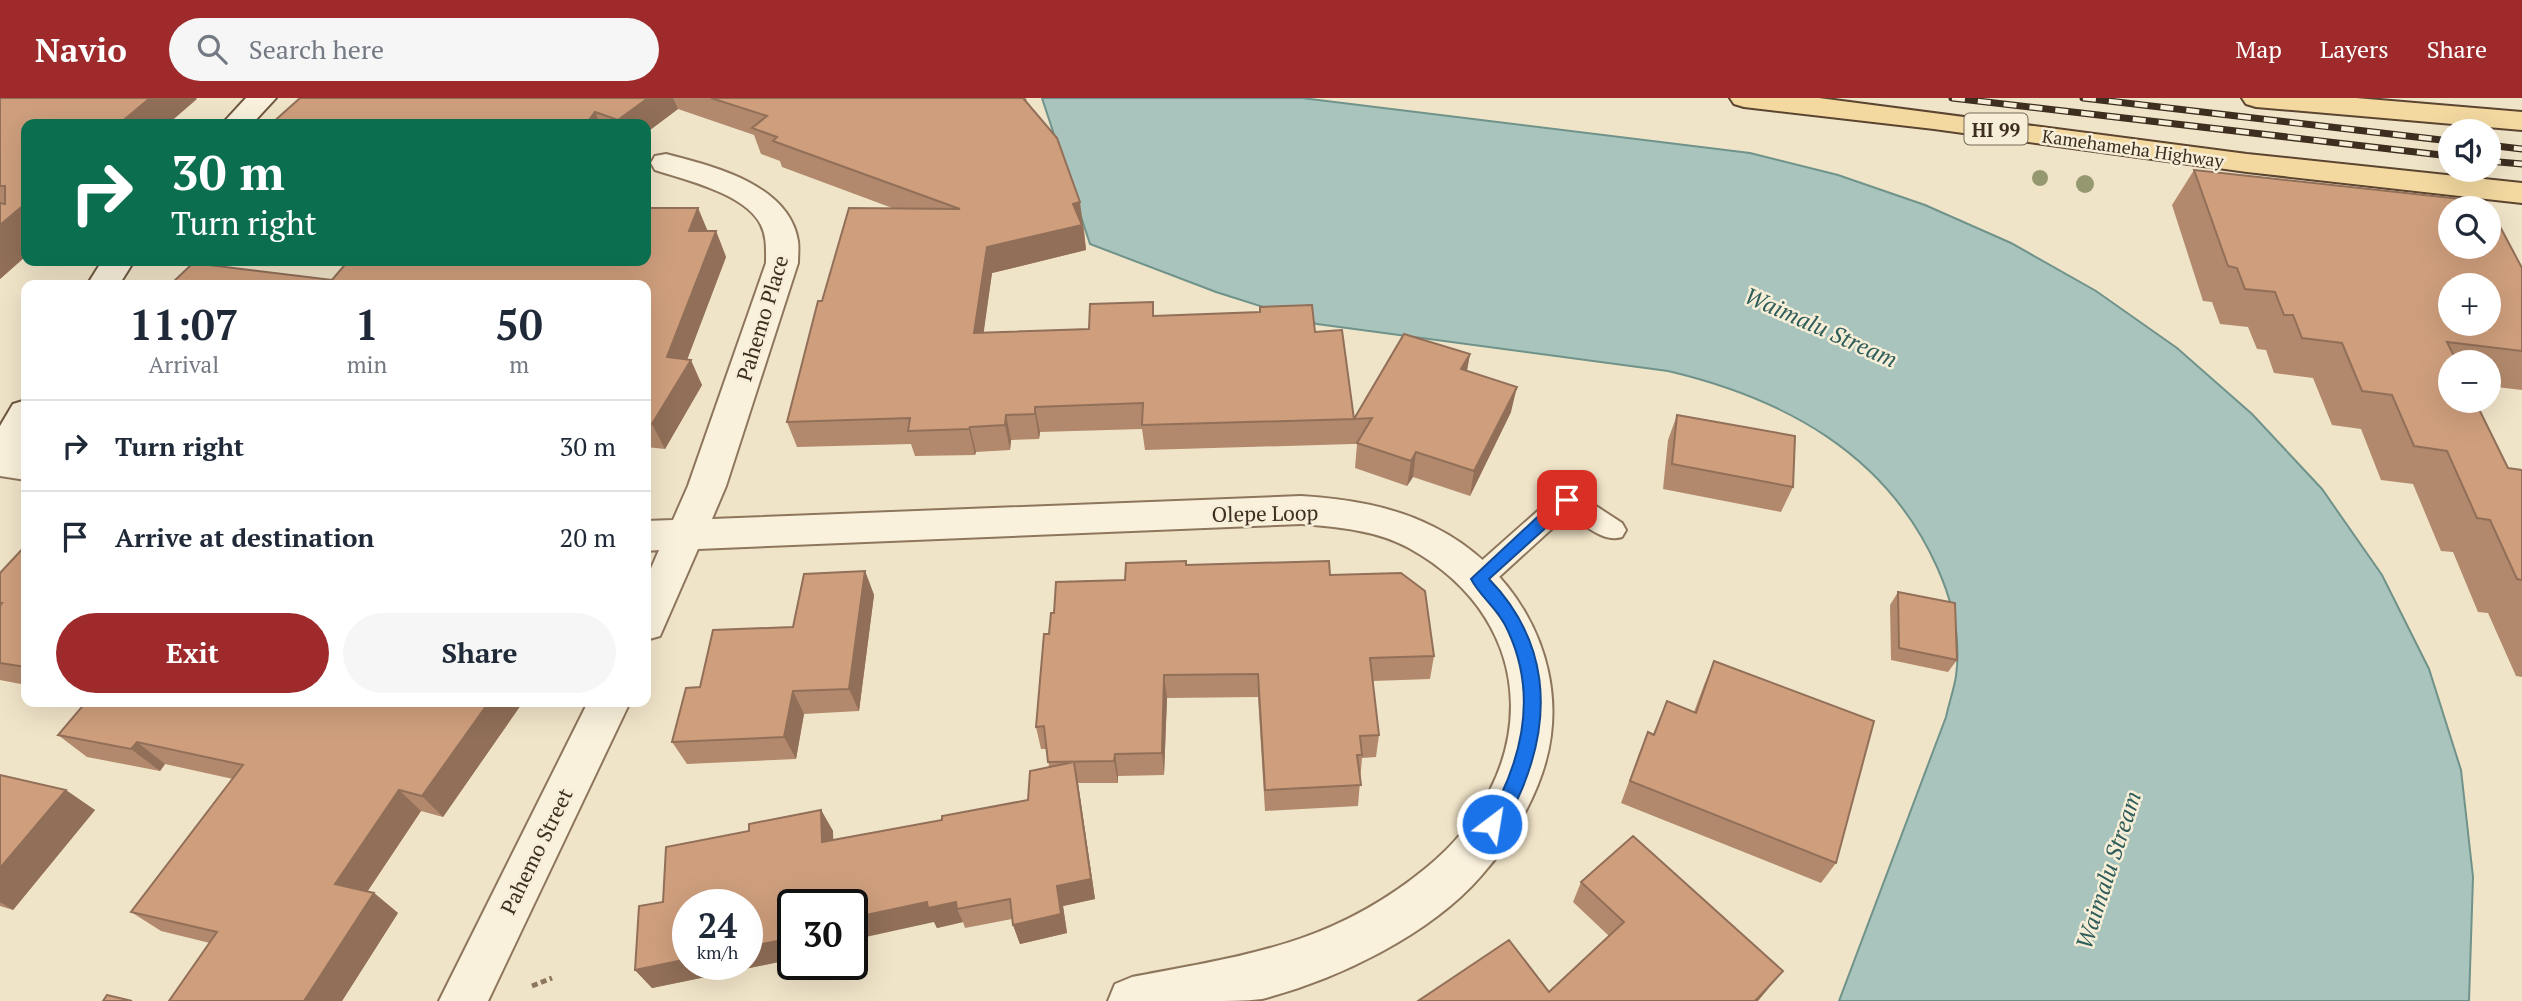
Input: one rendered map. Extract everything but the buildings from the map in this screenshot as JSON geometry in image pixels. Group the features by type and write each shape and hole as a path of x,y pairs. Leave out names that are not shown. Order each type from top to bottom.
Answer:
{"main road":[{"name":"Kamehameha Highway","path":"1744,98 1934,120 2247,163 2522,193"},
{"path":"2256,98 2522,121"}],"street":[{"path":"241,119 262,98"},
{"name":"Pahemo Place","path":"666,163 725,184 766,208 777,220 784,247 782,263 707,486 687,535"},
{"path":"21,422 0,460 21,465"},
{"name":"Olepe Loop","path":"651,536 1301,510 1355,516 1402,530 1447,553 1479,579 1500,602 1516,630 1528,662 1534,693 1532,726 1522,766 1506,805 1479,844 1442,883 1392,919 1338,948 1282,970 1132,1001"},
{"path":"651,613 687,535"},
{"name":"Pahemo Street","path":"463,1001 607,707"}],"lane":[{"path":"1479,579 1567,500 1613,530"}],"path":[{"path":"532,986 552,978"}],"water":[{"name":"Waimalu Stream","path":"1042,98 1302,98 1750,153 1838,175 1925,205 2011,243 2096,291 2177,348 2252,414 2322,489 2382,575 2429,669 2461,770 2473,877 2469,1001 1839,1001 1946,717 1956,676 1956,634 1951,606 1942,580 1916,527 1890,492 1860,462 1826,436 1790,415 1710,382 1668,371 1317,324 1216,292 1090,244"}],"railway":[{"path":"1952,98 2438,155"},
{"path":"2083,98 2438,140"},
{"path":"2501,147 2522,149"},
{"path":"2501,162 2522,164"}],"route":[{"path":"1492,824 1506,805 1522,766 1532,726 1534,693 1528,662 1516,630 1500,602 1479,579 1567,500"}]}
